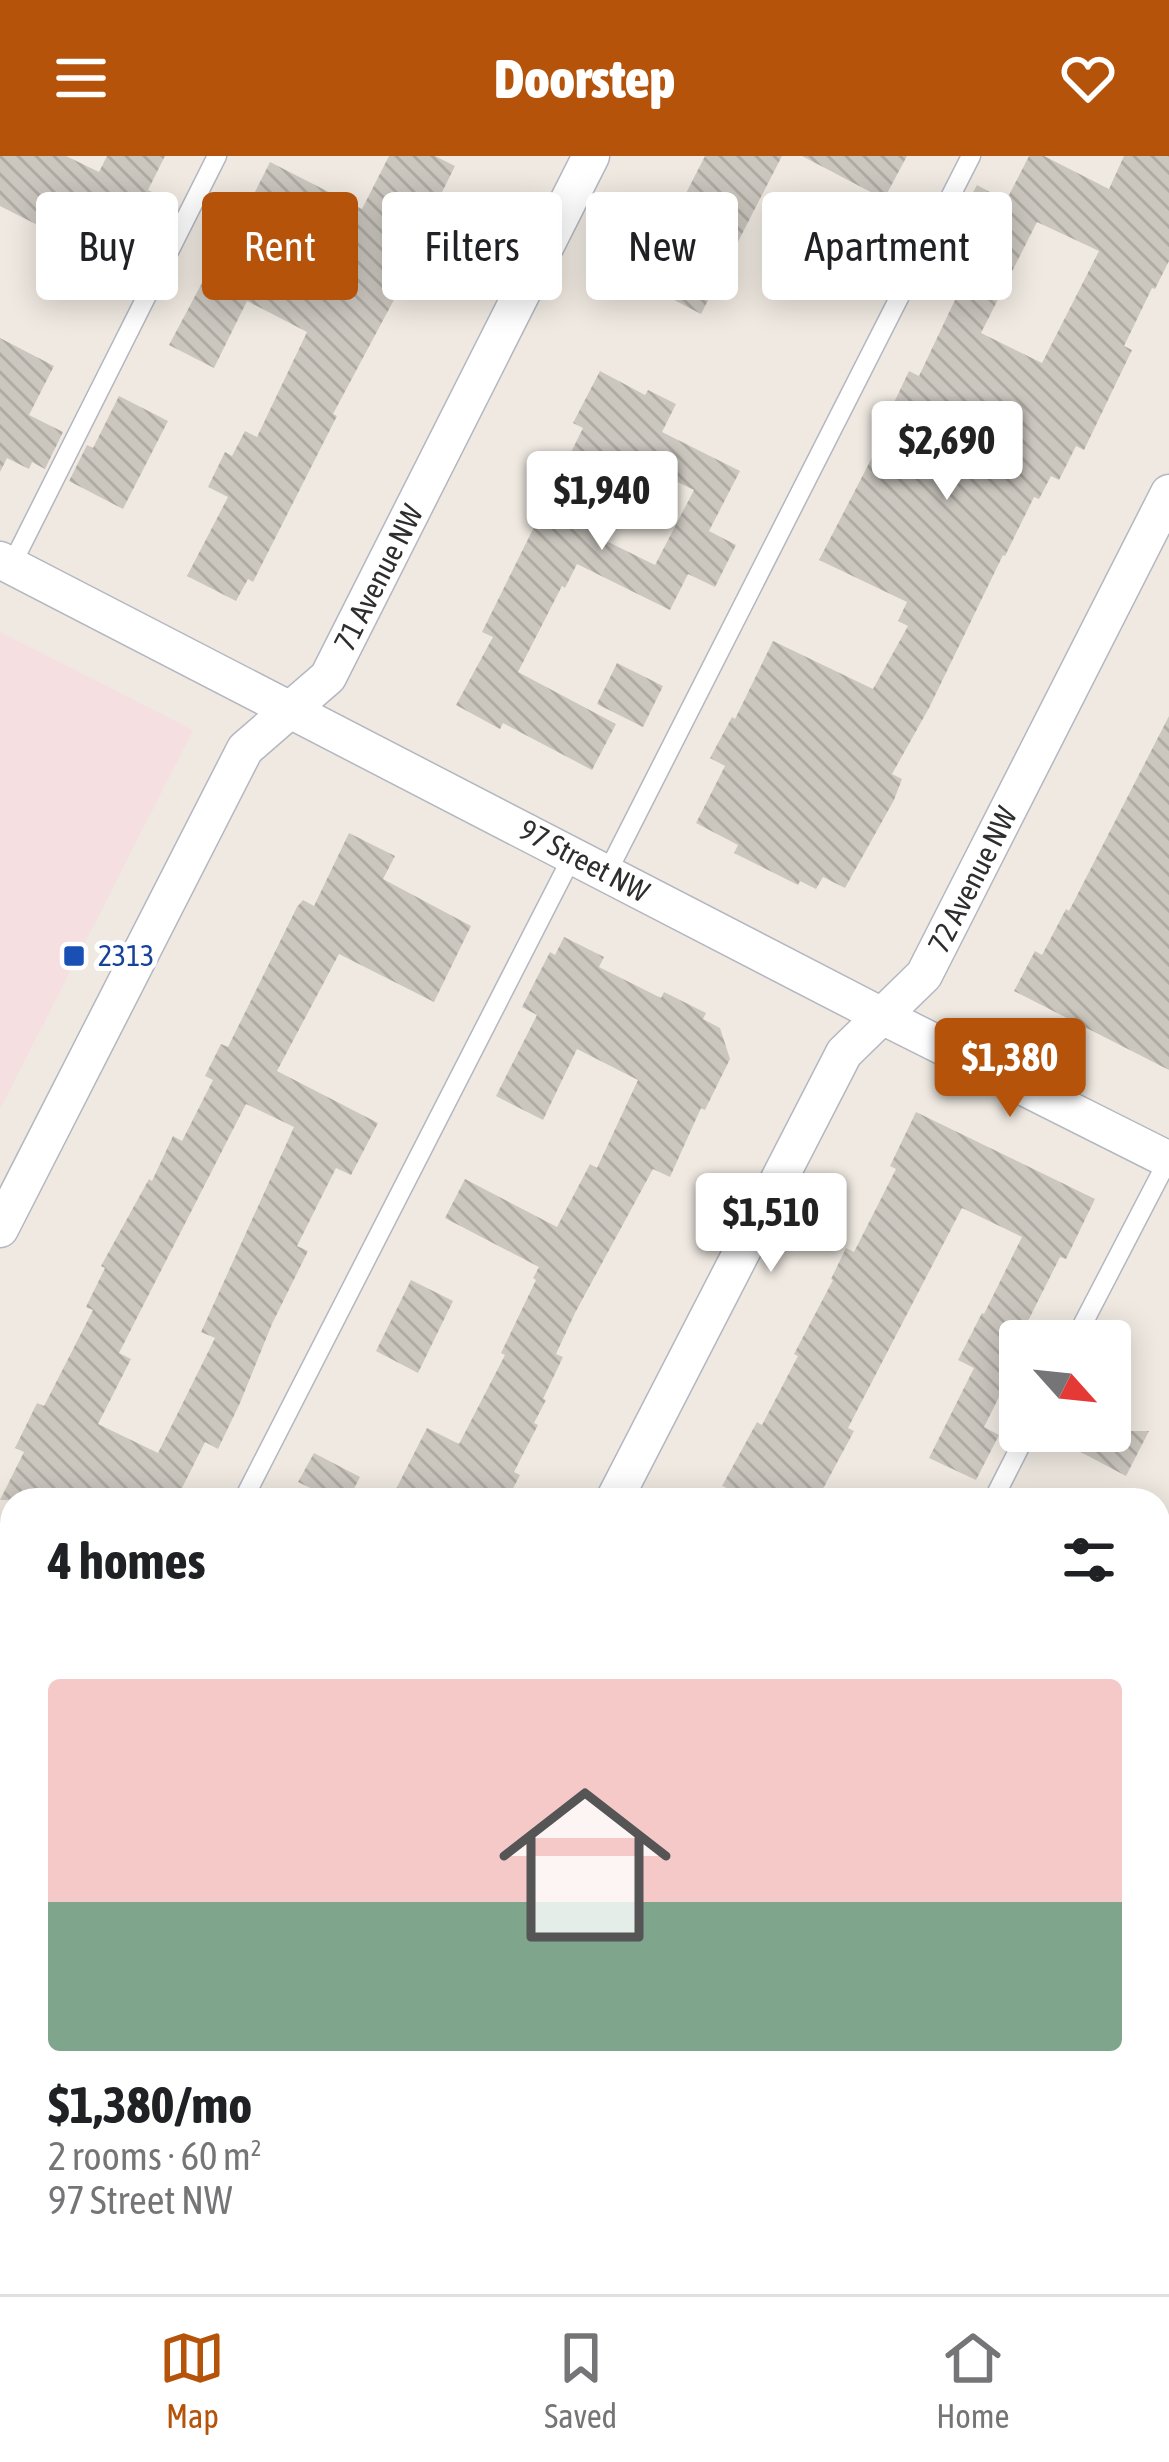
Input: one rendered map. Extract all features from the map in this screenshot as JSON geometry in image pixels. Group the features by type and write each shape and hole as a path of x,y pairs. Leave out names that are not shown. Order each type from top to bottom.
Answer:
{"street":[{"name":"71 Avenue NW","path":"0,1228 245,748 328,677 591,156"},
{"name":"72 Avenue NW","path":"620,1488 844,1053 924,975 1169,493"},
{"name":"97 Street NW","path":"5,563 1168,1160"}],"lane":[{"path":"5,563 218,156"},
{"path":"607,873 970,156"},
{"path":"249,1488 573,855"},
{"path":"1085,1320 1168,1160"},
{"path":"999,1488 1017,1452"}],"shaded area":[{"path":"0,632 193,730 0,1109"}],"building":[{"path":"0,156 66,156 99,172 107,156 165,156 148,190 152,192 36,192 36,224 0,206"},
{"path":"389,156 435,156 455,166 442,192 382,192 382,300 394,300 253,582 248,579 236,601 187,576 228,497 208,487 225,452 232,456 245,431 257,437 307,332 247,301 214,368 169,345 202,283 202,300 358,300 358,207 362,209"},
{"path":"705,156 782,156 738,242 738,192 687,192"},
{"path":"802,156 907,156 888,192 871,192"},
{"path":"1029,156 1044,156 1109,189 1124,156 1169,156 1169,261 1124,346 1132,350 1084,450 1076,446 1059,480 1051,476 1039,499 1034,497 892,774 902,779 894,800 845,888 823,877 816,889 734,853 738,845 696,823 725,766 710,758 773,641 873,689 908,626 898,621 907,602 819,560 894,415 889,413 909,371 919,376 955,300 998,300 981,333 1042,363 1099,251 1037,222 1012,272 1011,192"},
{"path":"270,162 329,192 255,192"},
{"path":"674,300 708,300 701,314"},
{"path":"0,338 54,366 29,415 63,432 45,469 32,462 29,469 7,458 0,472"},
{"path":"600,371 645,395 648,390 676,404 662,432 740,471 709,531 736,545 715,587 688,574 670,610 577,564 518,672 616,724 592,770 503,723 500,729 456,705 493,637 482,632 583,428 573,423","holes":["630,459 694,490 655,565 592,534"]},
{"path":"119,396 168,421 123,509 69,481 87,445 93,448"},
{"path":"617,663 663,686 643,727 597,704"},
{"path":"1169,716 1169,1070 1014,991 1035,951 1042,955 1066,909 1069,911"},
{"path":"349,833 395,856 383,879 471,926 434,1002 339,954 277,1071 378,1123 351,1175 336,1168 297,1246 308,1251 218,1449 205,1442 182,1488 6,1488 24,1452 15,1448 37,1403 44,1406 93,1310 86,1307 105,1268 101,1266 173,1136 182,1141 213,1080 205,1076 221,1044 228,1047 303,900 314,906","holes":["246,1104 294,1127 201,1332 215,1338 158,1453 98,1424 131,1359 119,1353"]},
{"path":"564,937 604,957 599,967 661,998 664,992 706,1013 703,1019 720,1028 730,1059 705,1110 701,1108 670,1177 653,1169 575,1313 556,1354 563,1357 534,1423 538,1425 514,1472 520,1475 513,1488 397,1488 427,1428 459,1444 505,1355 501,1353 539,1267 445,1218 465,1179 557,1227 590,1164 597,1168 638,1080 577,1049 543,1120 496,1096 537,1015 522,1007 550,952 555,955"},
{"path":"916,1112 1095,1199 1028,1320 999,1320 999,1397 984,1427 999,1435 976,1480 929,1458 974,1368 958,1360 1022,1237 962,1208 848,1428 854,1431 823,1488 722,1486 757,1422 762,1425 798,1356 794,1354 846,1248 854,1252 896,1169 890,1166"},
{"path":"411,1280 453,1301 418,1373 376,1351"},
{"path":"1131,1431 1149,1431 1126,1476 1081,1452 1131,1452"},
{"path":"314,1453 360,1477 354,1488 310,1488 298,1482"}],"place":[{"name":"2313","path":"74,956"}]}
